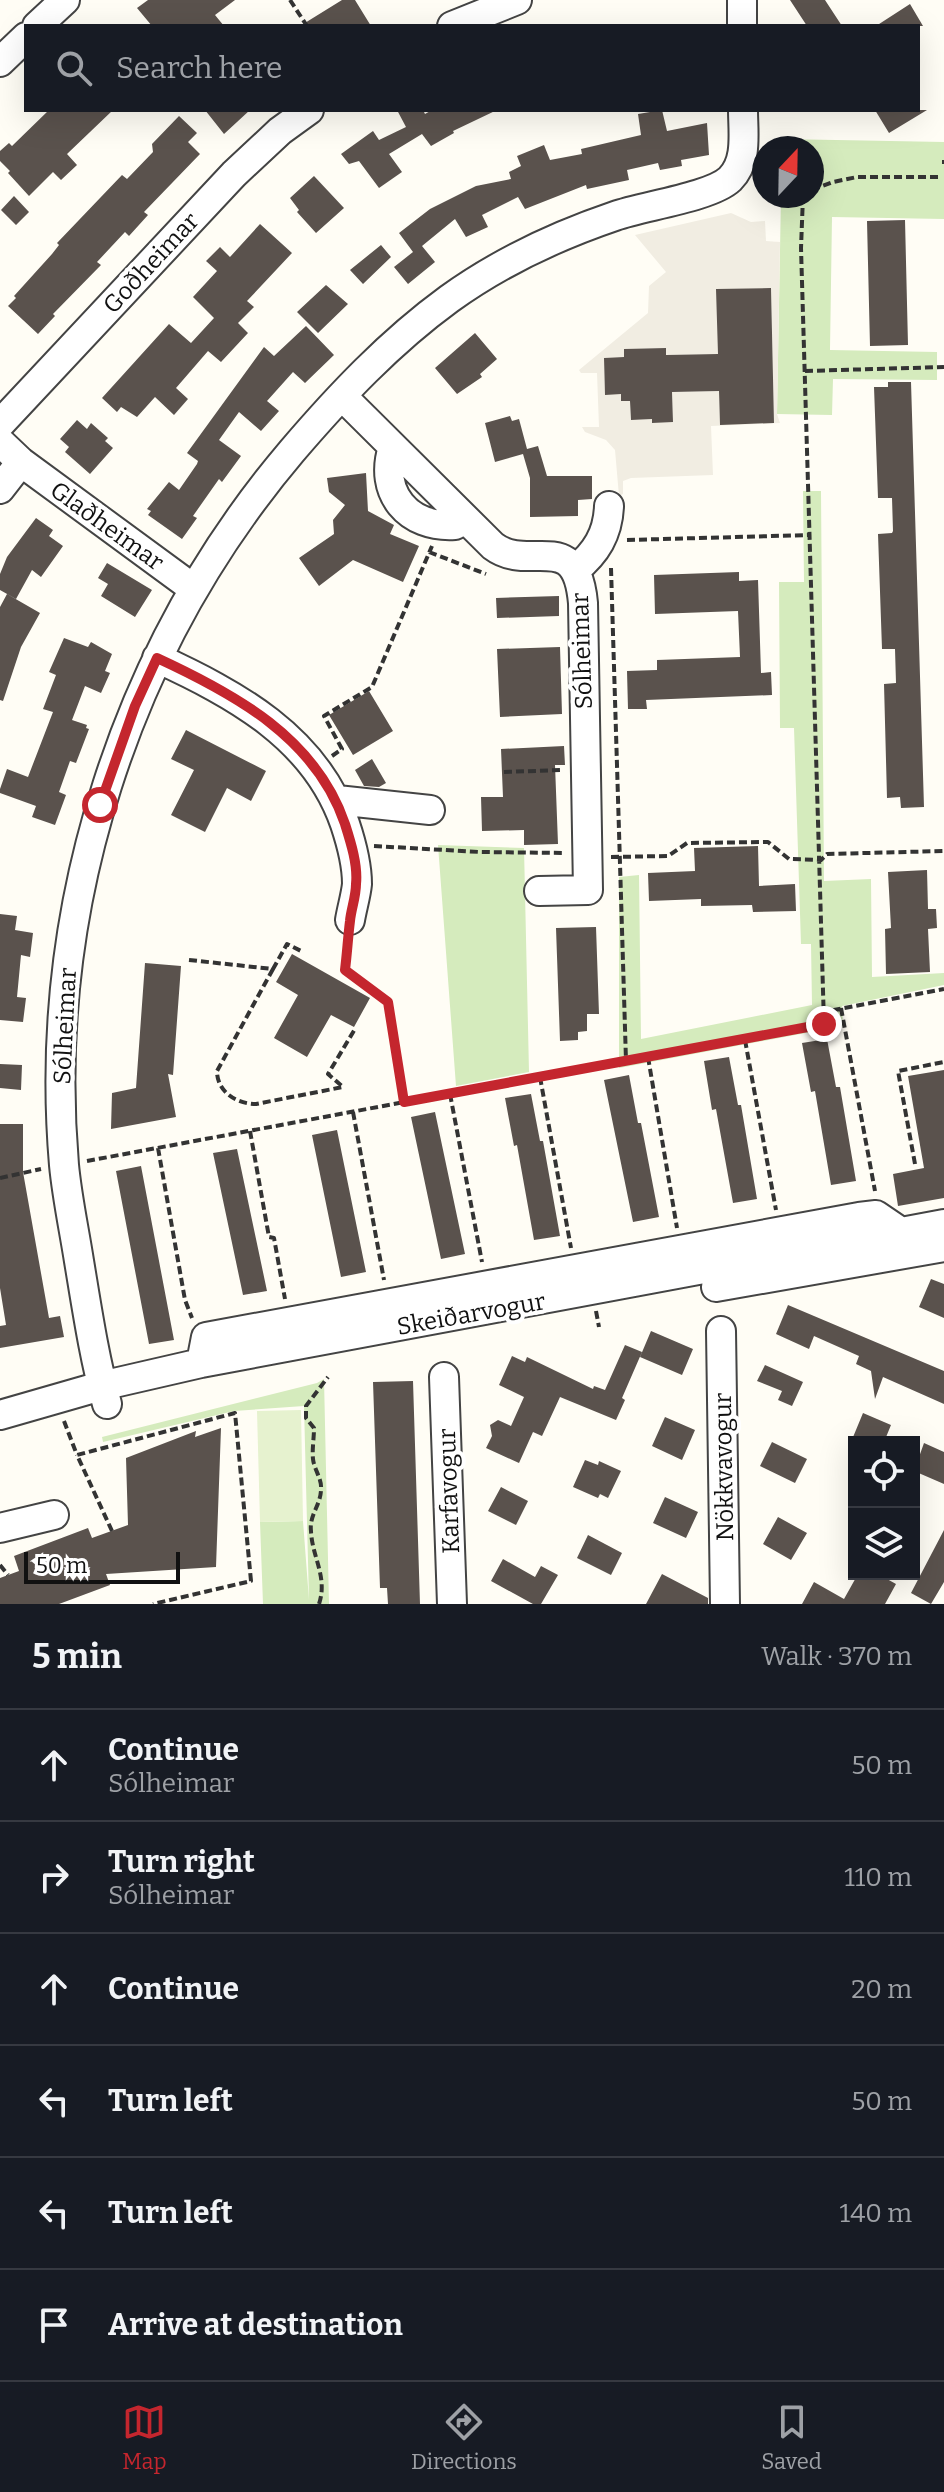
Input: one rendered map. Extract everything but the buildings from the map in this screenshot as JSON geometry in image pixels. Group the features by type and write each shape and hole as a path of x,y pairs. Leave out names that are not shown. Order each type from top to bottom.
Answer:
{"street":[{"path":"39,24 65,0"},
{"path":"457,24 517,0"},
{"path":"742,0 742,24"},
{"path":"0,62 24,39"},
{"name":"Goðheimar","path":"0,424 234,174 280,131 306,112"},
{"name":"Sólheimar","path":"104,1395 95,1360 64,1169 63,1013 74,920 90,843 117,755 157,658 194,589 247,507 342,396 423,318 516,258 581,228 700,194 729,181 743,156 743,112"},
{"name":"Sólheimar","path":"342,396 501,551 558,556 575,570 583,603 586,769 594,855 588,890 539,891"},
{"name":"Glaðheimar","path":"0,442 21,462 194,589"},
{"path":"393,447 388,469 393,492 399,502 417,519 448,526"},
{"path":"0,489 21,462"},
{"path":"575,570 586,560 606,554 609,506"},
{"path":"157,658 219,688 258,712 316,768 337,800 352,845 357,883 350,920"},
{"path":"337,800 430,810"},
{"name":"Skeiðarvogur","path":"0,1432 201,1363 944,1224"},
{"name":"Skeiðarvogur","path":"0,1415 104,1395 233,1376 944,1247"},
{"name":"Nökkvavogur","path":"721,1331 725,1604"},
{"name":"Karfavogur","path":"444,1377 452,1604"},
{"path":"0,1528 54,1515"}],"path":[{"path":"290,0 306,24"},
{"path":"824,185 857,177 942,177"},
{"path":"803,208 801,250 824,1024"},
{"path":"805,371 944,367"},
{"path":"316,768 342,749 324,716 372,687 429,552 448,526"},
{"path":"626,1061 606,554 810,535"},
{"path":"429,552 486,574"},
{"path":"504,772 586,769"},
{"path":"352,845 480,852 668,856 687,843 768,842 789,859 821,860 827,854 944,851"},
{"path":"350,920 345,970 388,1002 404,1102"},
{"path":"301,951 287,944 217,1071 219,1086 243,1103 256,1104 343,1087 328,1074 355,1029"},
{"path":"189,960 273,969"},
{"path":"81,1162 830,1023 834,1010 944,989"},
{"path":"841,1008 874,1183"},
{"path":"745,1040 776,1211"},
{"path":"648,1057 678,1229"},
{"path":"915,1164 898,1071 944,1062"},
{"path":"540,1077 571,1248"},
{"path":"450,1094 482,1264"},
{"path":"353,1112 384,1282"},
{"path":"250,1131 269,1237 274,1238 285,1301"},
{"path":"158,1148 185,1300 195,1323"},
{"path":"0,1178 46,1168"},
{"path":"319,1604 322,1595 321,1569 313,1553 310,1526 322,1486 313,1460 314,1428 306,1418 306,1406 328,1377"},
{"path":"77,1455 235,1413 251,1581 153,1604"},
{"path":"64,1421 112,1531"},
{"path":"0,1565 8,1575"}],"green space":[{"path":"824,140 944,142 944,219 832,217 830,350 937,352 937,380 833,379 832,415 777,414 781,208 824,208"},
{"path":"803,491 821,491 824,881 871,879 872,977 944,973 944,985 842,1006 843,1026 619,1068 619,877 639,875 641,1039 812,1005 811,944 801,944 794,728 780,728 779,582 804,582"},
{"path":"438,845 524,848 529,1072 456,1086"},
{"path":"324,1379 329,1604 263,1604 260,1522 303,1521 309,1600 304,1406 234,1411 103,1442 102,1437"},
{"path":"301,1410 303,1521 260,1522 257,1411"}],"shaded area":[{"path":"731,213 751,222 765,221 766,241 780,242 777,414 780,423 711,426 713,475 631,478 623,481 623,494 619,496 615,450 606,440 585,432 582,427 599,427 597,373 581,373 579,370 648,313 649,286 666,272 635,235","holes":["771,288 774,423 720,424 719,391 672,392 673,421 652,423 652,419 631,420 630,401 621,401 621,394 605,394 604,358 624,357 624,349 666,348 666,355 718,354"]}],"route":[{"path":"100,805 135,706 157,658 219,688 258,712 289,739 316,768 337,800 352,845 357,883 345,970 388,1002 404,1102 824,1024"}]}
